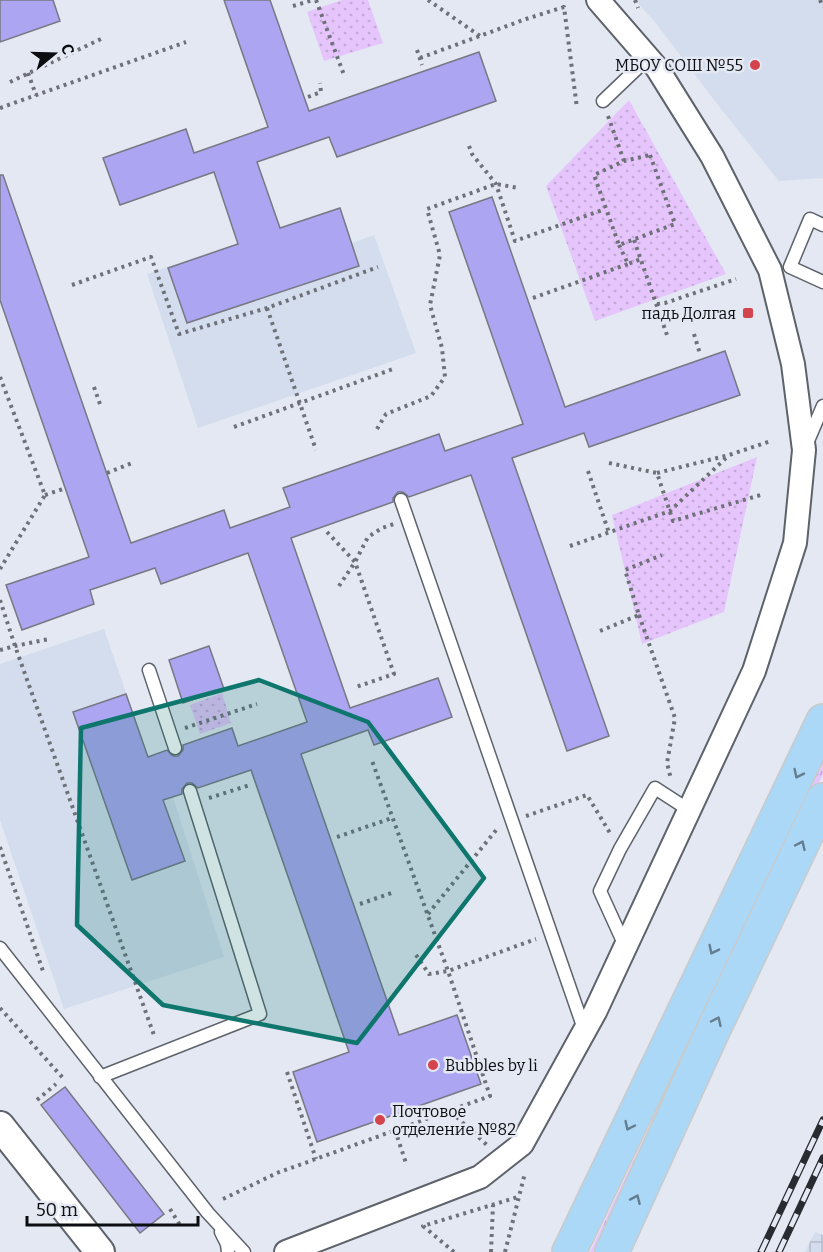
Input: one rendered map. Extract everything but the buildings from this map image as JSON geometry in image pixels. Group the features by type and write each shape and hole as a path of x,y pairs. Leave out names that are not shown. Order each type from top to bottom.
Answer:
{"main road":[{"path":"569,1252 823,721"},
{"path":"612,1252 711,1035 823,800"}],"street":[{"path":"286,1252 480,1177 522,1144 595,1012 753,670 795,543 804,450 793,364 770,270 712,156 657,68 598,0"},
{"path":"0,1126 100,1252"}],"lane":[{"path":"603,101 648,58"},
{"path":"823,225 810,219 790,267 823,282"},
{"path":"804,450 823,406"},
{"path":"401,500 584,1029"},
{"path":"149,670 175,748"},
{"path":"625,946 600,891 620,849 655,788 689,810"},
{"path":"100,1077 260,1014 192,797"},
{"path":"0,948 217,1223 244,1252"},
{"path":"217,1223 227,1244 228,1252"}],"path":[{"path":"293,6 315,0 344,75"},
{"path":"428,0 480,36"},
{"path":"635,0 638,8"},
{"path":"820,0 823,7"},
{"path":"420,58 564,7 577,108"},
{"path":"10,82 101,39"},
{"path":"0,108 186,42"},
{"path":"417,51 422,64"},
{"path":"28,73 36,95"},
{"path":"308,97 321,92 320,83"},
{"path":"609,117 624,162"},
{"path":"469,146 472,154 496,184 515,241 605,209"},
{"path":"620,245 675,224 650,155 624,162 594,175 605,209 620,245 628,264"},
{"path":"376,429 386,414 431,396 445,377 441,348 430,305 440,255 427,209 496,184 519,188"},
{"path":"634,240 668,338"},
{"path":"72,285 151,257 179,334 267,308 378,267"},
{"path":"533,298 641,259"},
{"path":"657,304 736,279"},
{"path":"267,308 316,450"},
{"path":"694,334 700,354"},
{"path":"234,427 393,369"},
{"path":"0,377 45,495"},
{"path":"94,387 101,406"},
{"path":"609,463 657,473 729,455 771,441"},
{"path":"570,546 670,512 729,455"},
{"path":"107,473 132,463"},
{"path":"588,471 609,533"},
{"path":"657,473 673,521 764,495"},
{"path":"0,569 45,495 66,488"},
{"path":"339,586 368,537 382,528"},
{"path":"327,532 355,562 394,674 356,687"},
{"path":"662,555 625,570 675,718 668,763 671,782"},
{"path":"0,600 161,1053"},
{"path":"600,631 639,615"},
{"path":"0,650 49,639"},
{"path":"171,733 257,704"},
{"path":"223,1199 277,1173 490,1096 428,914 371,758"},
{"path":"192,797 250,785"},
{"path":"428,914 500,826 587,795 620,849"},
{"path":"337,837 392,818"},
{"path":"0,847 47,981"},
{"path":"360,904 394,892"},
{"path":"416,955 429,974 448,971 539,938"},
{"path":"0,1008 63,1078"},
{"path":"287,1072 316,1159"},
{"path":"37,1100 56,1084"},
{"path":"451,1112 487,1145"},
{"path":"395,1130 406,1163"},
{"path":"505,1252 525,1173"},
{"path":"454,1252 423,1226 518,1197"},
{"path":"491,1252 493,1205"},
{"path":"170,1209 180,1225"}],"highlighted area":[{"path":"259,680 368,722 484,878 357,1043 163,1005 77,925 81,728"}],"shaded area":[{"name":"МБОУ СОШ №55","path":"635,0 823,0 823,178 779,181 655,22"},
{"path":"340,208 352,243 374,235 416,353 198,428 147,274"},
{"path":"104,629 163,800 173,797 224,957 64,1009 0,820 0,664"},
{"path":"815,1232 823,1235 823,1252 805,1252"}],"green space":[{"path":"342,0 368,0 383,43 324,61 307,12"},
{"path":"629,100 726,274 595,321 546,186"},
{"path":"757,457 724,612 642,644 612,515"},
{"path":"222,693 231,723 200,734 190,705"},
{"path":"823,759 823,774 597,1252 590,1252"}],"railway":[{"path":"761,1252 823,1120"},
{"path":"779,1252 823,1158"}],"place":[{"name":"МБОУ СОШ №55","path":"755,65"},
{"name":"падь Долгая","path":"748,313"},
{"name":"Bubbles by li","path":"433,1065"},
{"name":"Почтовое отделение №82","path":"380,1120"}]}
